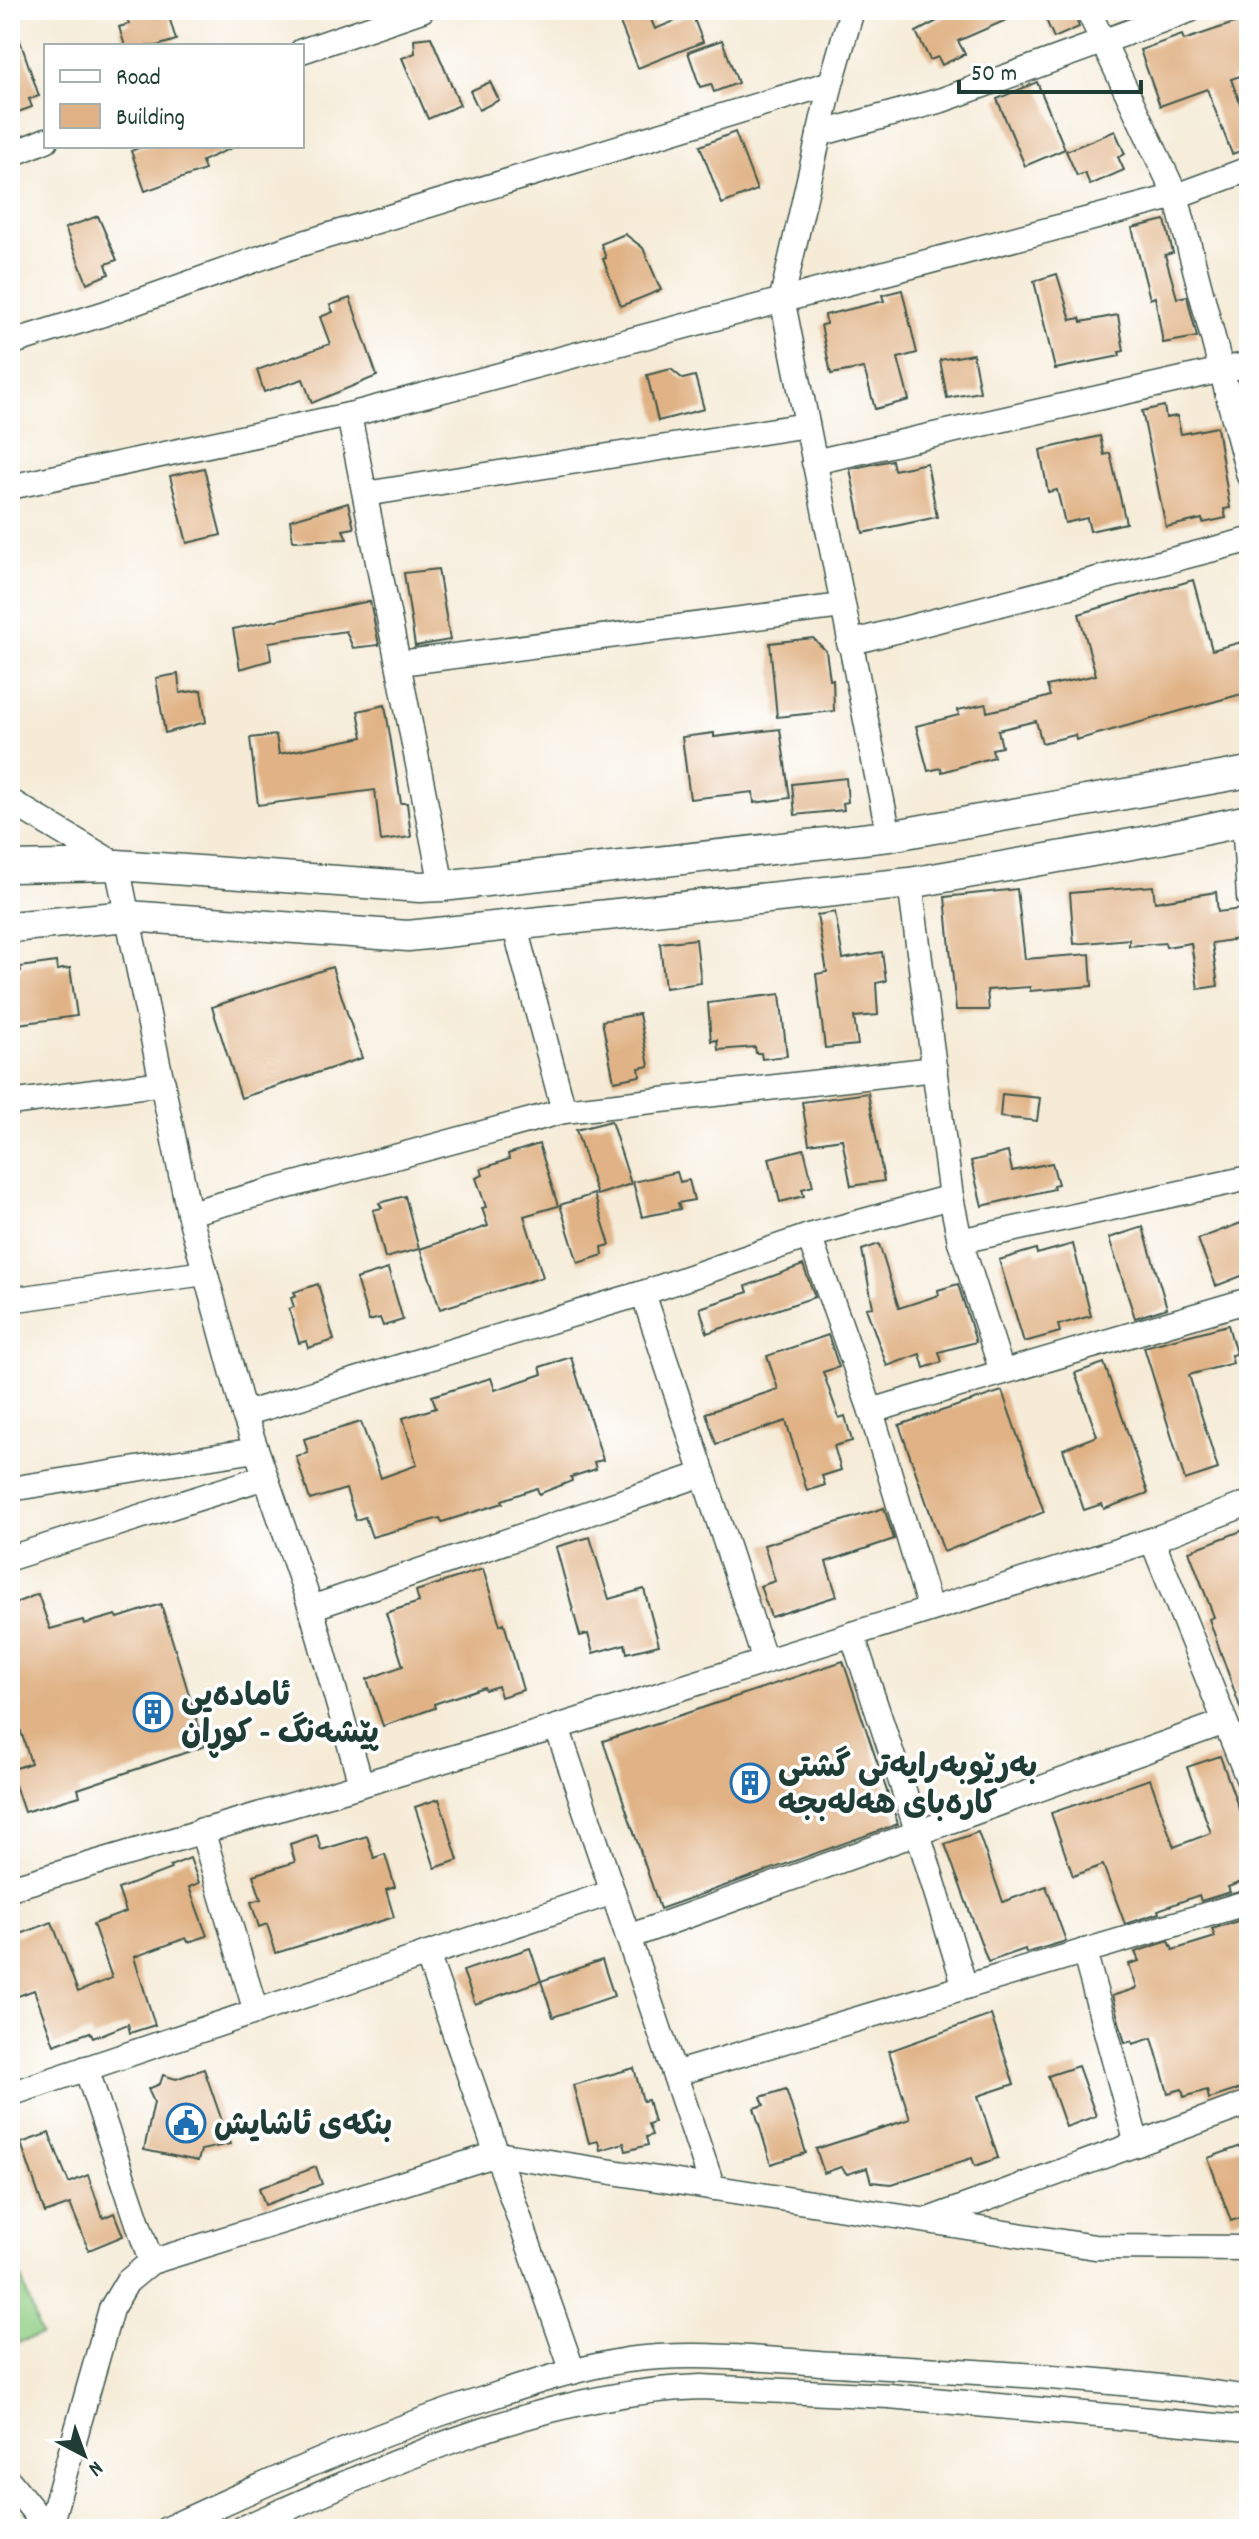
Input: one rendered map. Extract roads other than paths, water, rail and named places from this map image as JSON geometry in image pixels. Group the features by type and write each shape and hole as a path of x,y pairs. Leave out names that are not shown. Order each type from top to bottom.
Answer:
{"main road":[{"path":"10,867 117,865 420,887 442,886 889,836 1249,772"},
{"path":"1188,785 1198,831"},
{"path":"10,927 128,916 408,936 910,883 1247,821"}],"street":[{"path":"304,50 422,10"},
{"path":"852,10 831,83 782,298 889,836"},
{"path":"1088,10 1176,196 1249,476"},
{"path":"819,134 942,100 1190,10"},
{"path":"10,343 103,314 294,246 831,83"},
{"path":"10,155 44,141"},
{"path":"10,487 349,415 1176,196 1249,169"},
{"path":"814,462 1249,364"},
{"path":"349,415 442,886"},
{"path":"365,494 807,425"},
{"path":"849,643 1249,540"},
{"path":"400,663 842,606"},
{"path":"10,801 117,865 189,1213 244,1414 311,1608 361,1784"},
{"path":"1247,821 1249,897"},
{"path":"910,883 951,1197 960,1241 1002,1372"},
{"path":"514,924 564,1111"},
{"path":"189,1213 564,1111 935,1069"},
{"path":"10,1103 163,1083"},
{"path":"960,1241 1249,1178"},
{"path":"244,1414 643,1293 809,1236 951,1197"},
{"path":"809,1236 871,1411 930,1609"},
{"path":"10,1300 205,1273"},
{"path":"643,1293 765,1661"},
{"path":"871,1411 1249,1300"},
{"path":"10,1489 256,1450"},
{"path":"311,1608 703,1474"},
{"path":"10,1558 265,1477"},
{"path":"10,1888 557,1727 1152,1540 1249,1503"},
{"path":"1152,1540 1249,1781"},
{"path":"852,1634 965,1987"},
{"path":"628,1937 1225,1722"},
{"path":"557,1727 713,2188"},
{"path":"202,1830 256,2012"},
{"path":"10,2094 613,1892"},
{"path":"674,2074 1249,1902"},
{"path":"1084,1951 1137,2144"},
{"path":"427,1954 573,2372"},
{"path":"86,2068 151,2262"},
{"path":"924,2222 1249,2103"},
{"path":"47,2529 111,2309 127,2282 151,2262 497,2154 1095,2247 1249,2248"},
{"path":"167,2529 312,2464 417,2422 523,2385 626,2360 704,2355 1051,2376 1249,2398"},
{"path":"241,2529 342,2484 427,2452 565,2406 637,2392 701,2387 889,2396 1249,2429"},
{"path":"417,2422 427,2452"},
{"path":"10,2482 47,2529"}],"place":[{"name":"ئامادەیی پێشەنگ - کوڕان","path":"153,1712"},
{"name":"بەرێوبەرایەتی گشتی کارەبای هەلەبجە","path":"750,1783"},
{"name":"بنکەی ئاشایش","path":"186,2123"}]}
